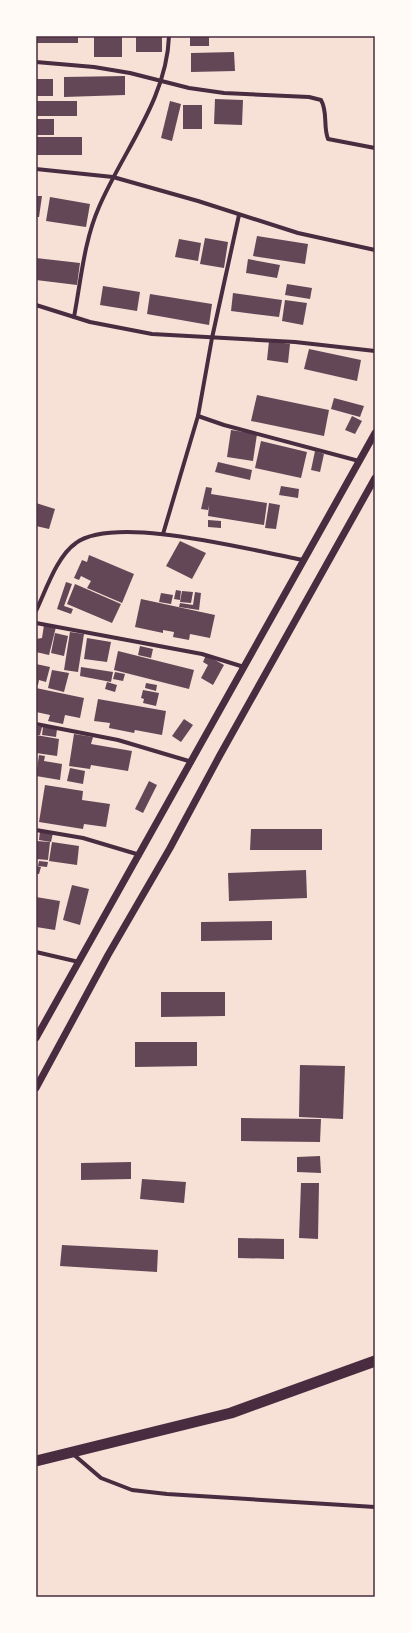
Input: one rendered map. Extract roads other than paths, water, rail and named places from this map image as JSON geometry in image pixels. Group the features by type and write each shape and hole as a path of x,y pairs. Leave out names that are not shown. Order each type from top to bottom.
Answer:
{"highway":[{"path":"36,1461 231,1413 375,1361"}],"street":[{"path":"74,317 90,229 113,177 163,80 169,53 169,36"},
{"path":"36,62 94,66 163,80 189,88 224,93 321,100 325,107 325,132 328,139 375,148"},
{"path":"36,169 113,177 298,233 375,250"},
{"path":"163,534 198,416 212,338 240,215"},
{"path":"36,305 74,317 152,334 288,341 375,351"},
{"path":"198,416 224,425 359,461"},
{"path":"36,1038 140,855 375,433"},
{"path":"36,1088 39,1074 170,848 227,742 375,478"},
{"path":"36,611 62,556 76,543 96,534 121,531 163,534 303,560"},
{"path":"36,623 202,654 244,667"},
{"path":"36,724 118,740 192,762"},
{"path":"36,830 83,838 140,855"},
{"path":"36,952 79,962"},
{"path":"71,1453 102,1478 132,1490 167,1494 375,1507"}]}
